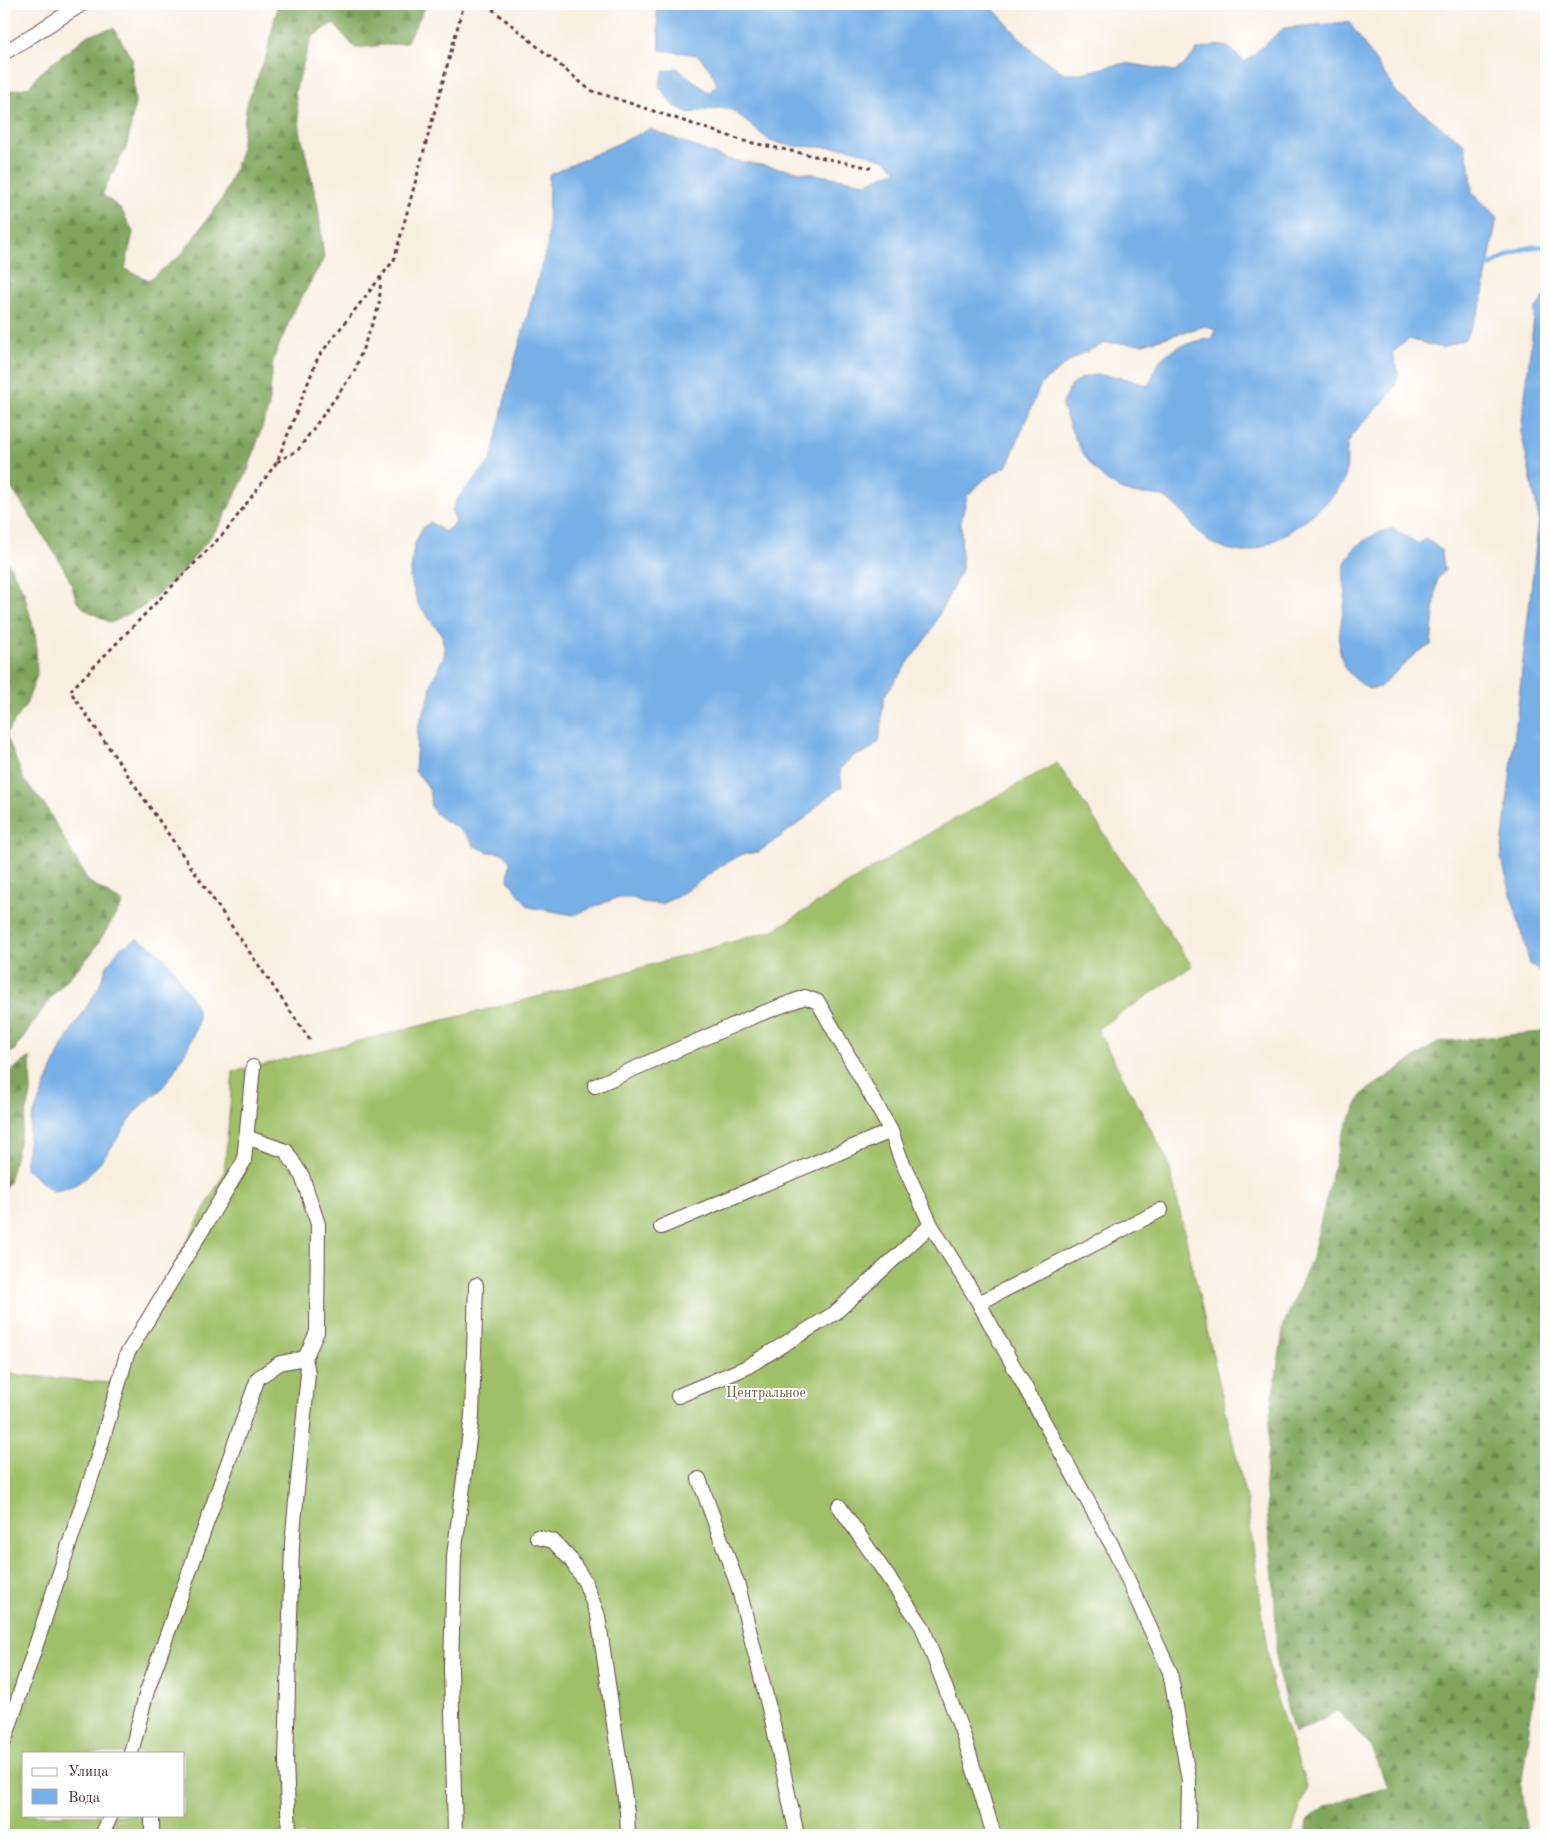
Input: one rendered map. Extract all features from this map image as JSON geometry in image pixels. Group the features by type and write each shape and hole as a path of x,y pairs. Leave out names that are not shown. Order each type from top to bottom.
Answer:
{"street":[{"path":"4,52 82,4"},
{"path":"595,1086 752,1017 805,997 818,1002 891,1131 900,1157 931,1225 979,1303 1113,1548 1170,1672 1189,1781 1188,1835"},
{"path":"4,1742 96,1463 127,1354 244,1161 253,1067"},
{"path":"661,1227 891,1131"},
{"path":"246,1137 286,1151 302,1176 318,1224 317,1332 305,1358 308,1373 292,1544 286,1761 289,1835"},
{"path":"979,1303 1161,1210"},
{"path":"678,1396 744,1368 835,1312 931,1225"},
{"path":"455,1835 451,1668 454,1556 472,1416 476,1285"},
{"path":"131,1752 148,1691 258,1378 280,1364 305,1358"},
{"path":"699,1479 738,1586 773,1724 797,1835"},
{"path":"839,1506 922,1626 964,1736 994,1835"},
{"path":"537,1537 553,1541 571,1560 585,1582 598,1616 627,1812 628,1835"},
{"path":"102,1835 111,1816"},
{"path":"152,1816 152,1835"}],"path":[{"path":"310,1040 70,691 227,530 277,462 318,357 394,260 464,4"},
{"path":"486,4 590,90 744,141 871,168"},
{"path":"277,462 298,450 354,372 379,306 381,276"}],"green space":[{"path":"278,4 427,4 406,43 355,48 333,23 311,38 295,92 301,135 318,206 324,258 292,315 273,360 269,406 248,470 220,525 178,577 144,606 111,623 86,610 77,602 69,578 54,552 4,477 4,92 29,87 40,73 88,35 114,28 132,59 135,103 127,146 102,194 121,209 133,232 125,269 149,280 181,255 224,196 240,155 247,103 266,57"},
{"path":"4,555 24,592 36,639 37,675 26,705 6,734 24,780 45,805 88,881 123,903 92,953 52,996 13,1052 4,1051"},
{"name":"Центральное","path":"1057,763 1192,966 1097,1029 1168,1161 1247,1503 1272,1685 1307,1787 1291,1835 4,1835 4,1384 9,1374 110,1383 224,1173 233,1072 541,996 774,930 931,832"},
{"path":"1546,1033 1546,1607 1521,1788 1527,1835 1305,1835 1307,1821 1327,1805 1388,1787 1369,1743 1337,1711 1294,1734 1277,1668 1275,1602 1265,1483 1271,1411 1284,1324 1312,1258 1341,1137 1363,1093 1438,1042"},
{"path":"30,1057 31,1094 9,1182 4,1189 4,1076"}],"water":[{"path":"656,4 989,4 1033,52 1064,73 1081,73 1125,63 1174,71 1183,66 1197,50 1216,45 1228,47 1245,62 1284,28 1349,22 1398,94 1464,144 1471,174 1472,192 1497,217 1480,309 1465,339 1442,348 1409,339 1392,353 1398,373 1395,384 1384,401 1354,433 1349,441 1346,472 1343,482 1326,502 1301,524 1259,548 1244,552 1217,546 1202,535 1179,509 1165,498 1156,495 1128,492 1115,486 1094,468 1085,456 1072,431 1062,405 1071,386 1081,379 1090,376 1110,376 1148,386 1157,365 1167,354 1190,343 1213,338 1215,330 1205,326 1143,344 1106,343 1083,353 1067,363 1041,384 1007,466 986,478 967,496 961,522 962,569 929,634 884,696 879,742 867,752 853,756 840,769 842,787 824,799 807,817 758,852 743,854 721,866 677,897 661,904 642,902 633,898 616,898 574,915 529,907 508,880 510,862 503,853 489,852 474,846 464,833 441,818 432,807 428,787 415,771 418,727 429,698 432,682 445,653 442,635 418,604 410,578 414,546 422,529 430,522 445,532 456,522 452,510 458,498 491,460 509,381 548,243 549,175 650,129 726,159 866,183 897,170 886,160 848,148 792,146 770,141 732,110 719,108 688,113 673,105 659,86 663,72 677,68 709,93 717,84 711,71 698,55 660,50"},
{"path":"1546,295 1546,978 1530,964 1501,857 1539,519 1521,431 1535,309"},
{"path":"1392,529 1419,544 1426,538 1441,550 1445,571 1437,579 1431,645 1416,653 1380,687 1368,689 1347,671 1340,651 1339,643 1345,595 1344,569 1350,554 1362,542 1369,537"},
{"path":"137,939 151,946 162,955 191,998 196,1007 198,1017 194,1033 184,1055 165,1084 140,1107 103,1159 80,1181 67,1188 52,1191 25,1168 31,1120 62,1046 99,987 107,966 120,948"}],"waterway":[{"path":"1489,266 1523,249 1546,247"}]}
